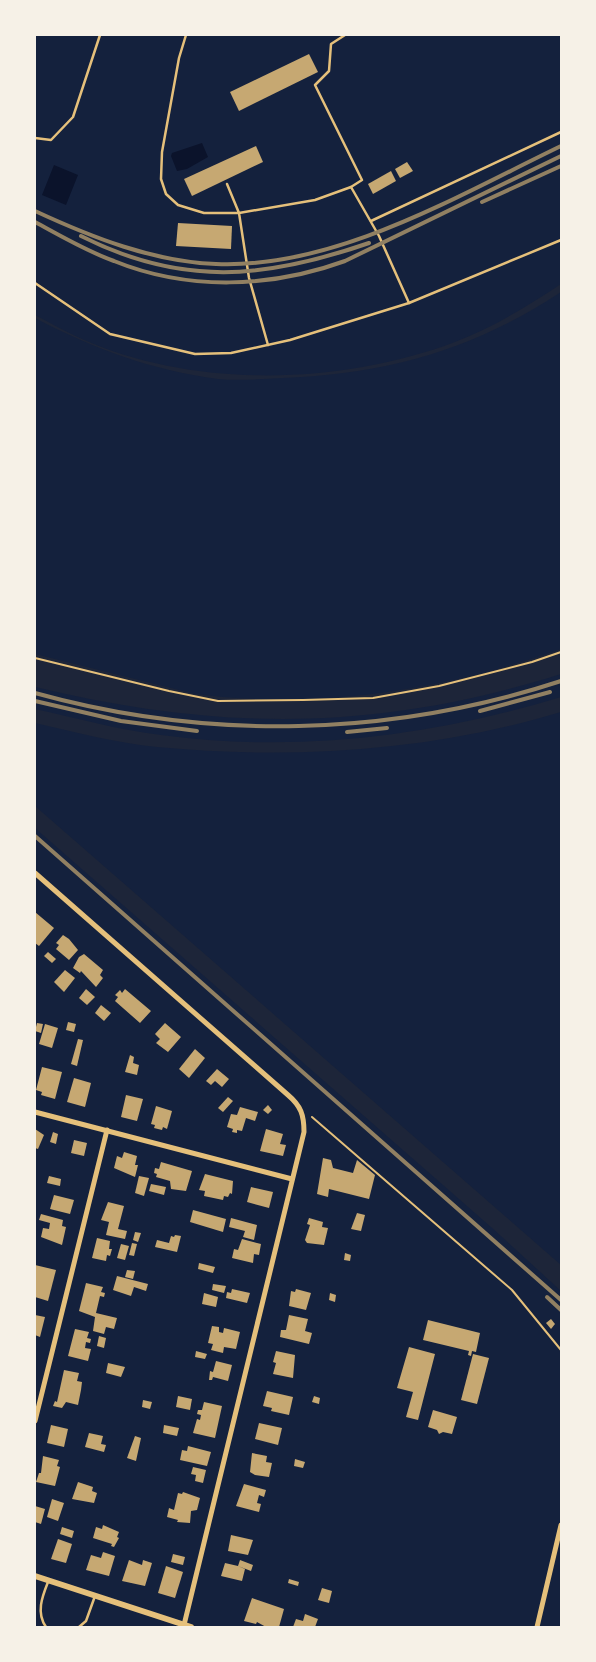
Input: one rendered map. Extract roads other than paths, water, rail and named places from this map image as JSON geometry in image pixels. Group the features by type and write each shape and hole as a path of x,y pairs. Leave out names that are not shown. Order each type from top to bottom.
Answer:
{"street":[{"path":"35,873 173,992 300,1106 304,1119 304,1132 184,1624"},
{"path":"35,1112 292,1179"},
{"path":"35,1421 107,1130"},
{"path":"537,1627 561,1525"},
{"path":"35,1576 192,1627"}],"lane":[{"path":"35,138 51,140 73,118 100,35"},
{"path":"186,35 179,58 162,152 161,179 166,194 178,205 204,213 239,213 315,200 351,187 362,180 315,85 329,71 332,55 331,44 345,35"},
{"path":"371,222 561,132"},
{"path":"227,184 239,213 249,278 268,345"},
{"path":"351,187 371,222 409,303"},
{"path":"35,283 110,334 195,354 231,354 268,345 409,303 561,240"},
{"path":"46,1627 41,1616 42,1600 48,1581"},
{"path":"79,1627 86,1621 95,1596"},
{"path":"35,1616 41,1616"}],"railway":[{"path":"35,211 101,239 169,259 216,264 261,262 305,255 350,242 394,226 438,207 561,146"},
{"path":"35,222 94,253 142,271 200,281 259,281 288,277 345,261 561,156"},
{"path":"482,202 561,166"},
{"path":"81,236 118,252 154,264 189,270 224,272 259,270 294,264 369,243"},
{"path":"35,693 100,709 166,719 232,725 299,726 365,722 431,713 496,700 561,681"},
{"path":"480,711 550,692"},
{"path":"35,701 121,721 197,731"},
{"path":"347,732 387,728"},
{"path":"35,836 561,1300"},
{"path":"547,1297 561,1310"}]}
